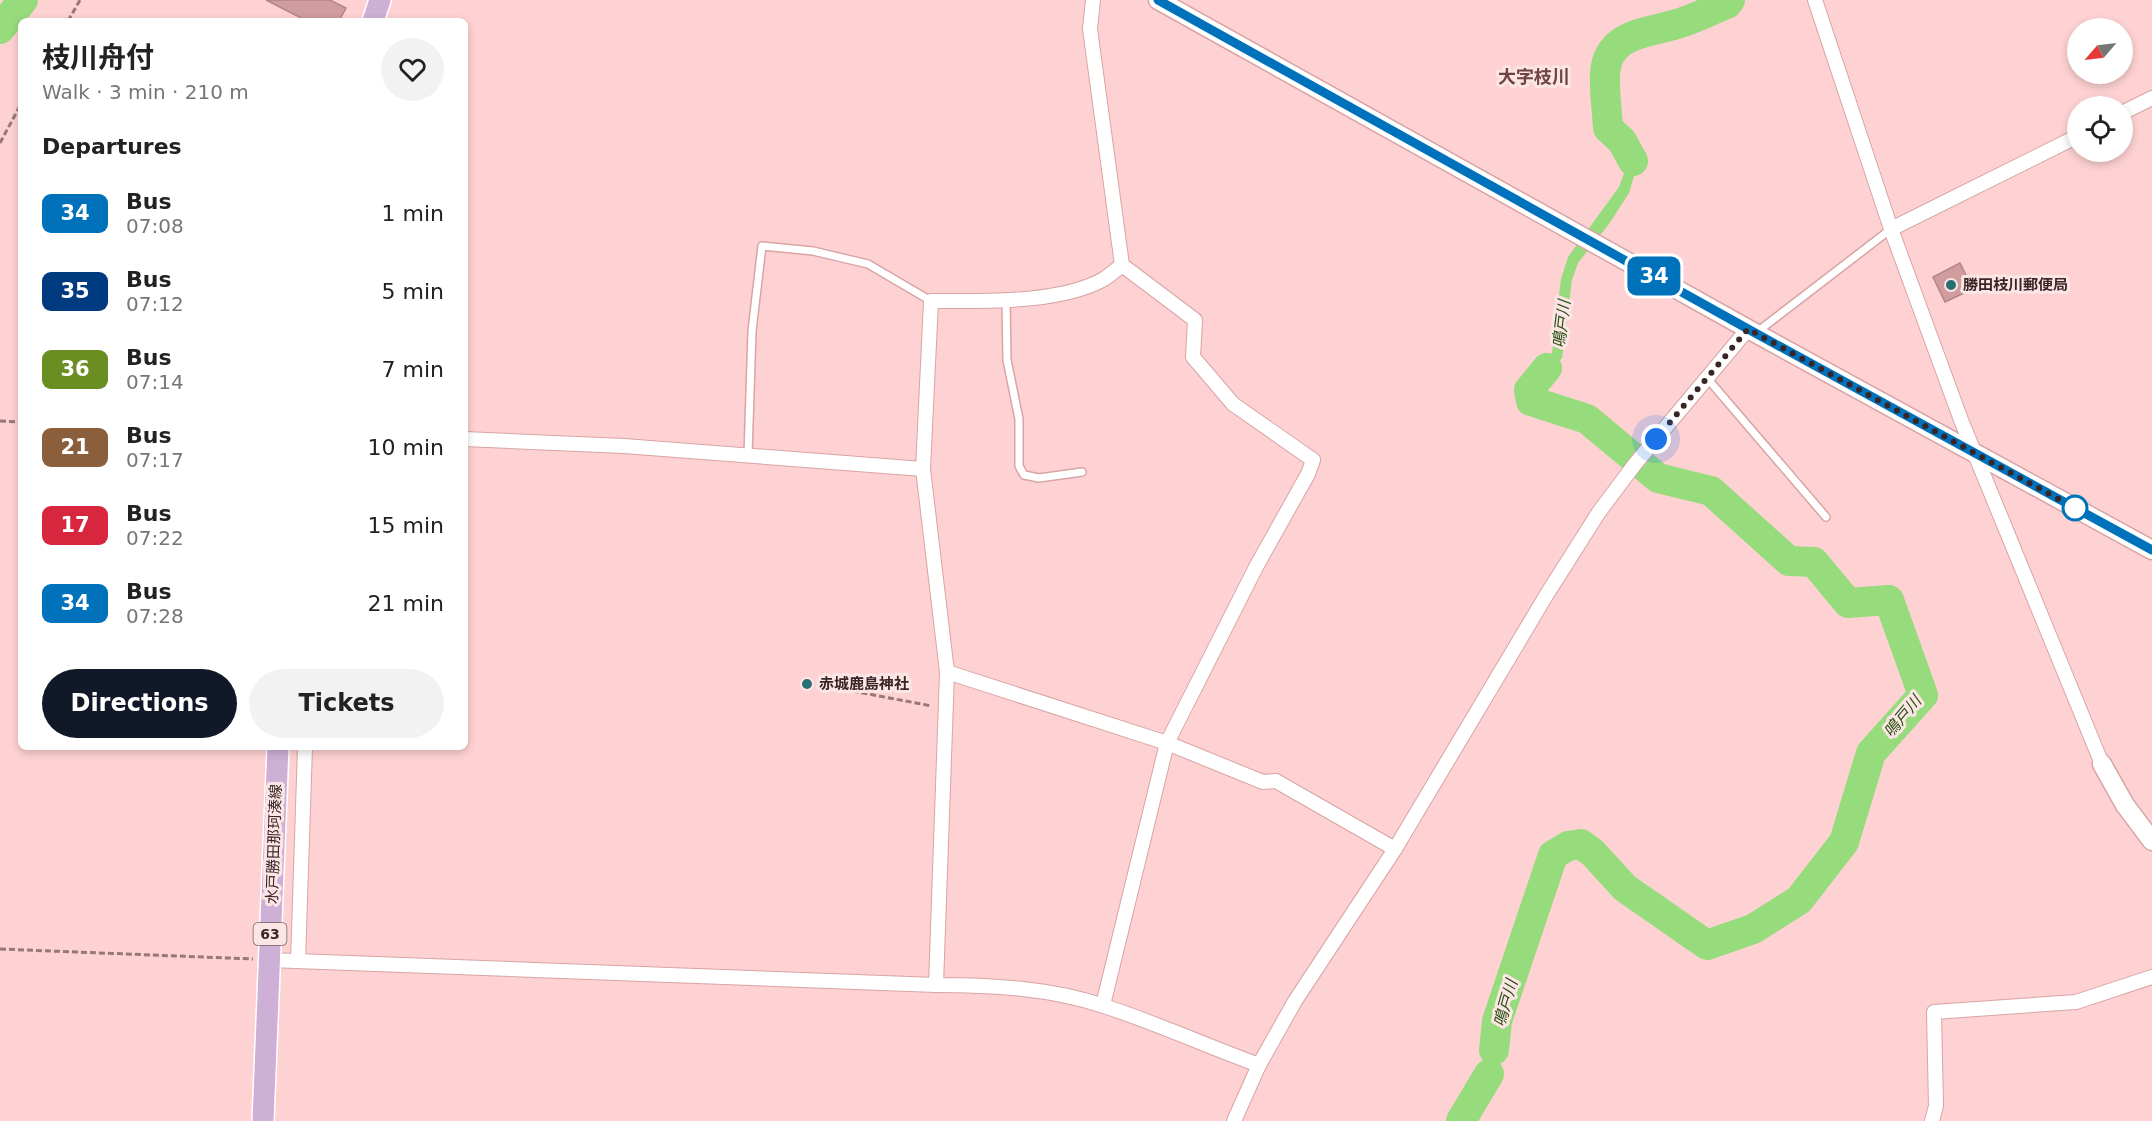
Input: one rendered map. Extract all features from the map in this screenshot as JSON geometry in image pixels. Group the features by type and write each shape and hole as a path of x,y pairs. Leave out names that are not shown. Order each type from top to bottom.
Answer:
{"main road":[{"path":"374,18 380,0"},
{"path":"1158,0 1752,331 2152,550"},
{"name":"水戸勝田那珂湊線","path":"263,1121 278,750"},
{"path":"2102,764 2125,805 2152,841"}],"street":[{"path":"1093,0 1090,29 1122,265 1195,320 1193,357 1233,404 1312,460 1308,474 1256,567 1167,743 1102,1005"},
{"path":"1815,1 1891,230 1961,420 1977,454 2102,764"},
{"path":"2133,108 2152,98"},
{"path":"1891,230 2067,142"},
{"path":"936,985 947,672 923,469 931,301 1006,301 1073,292 1103,279 1122,265"},
{"path":"1234,1121 1259,1065 1295,1001 1395,849 1546,594 1599,512 1639,459 1707,378 1752,331"},
{"path":"468,439 624,446 923,469"},
{"path":"947,672 1167,743 1263,782 1276,781 1395,849"},
{"path":"298,961 305,750"},
{"path":"269,960 936,985 989,985 1035,990 1102,1005 1259,1065"},
{"path":"1932,1121 1936,1106 1934,1012 2076,1002 2152,977"}],"lane":[{"path":"1752,331 1891,230"},
{"path":"748,455 752,330 762,246 813,251 868,264 931,301"},
{"path":"1006,301 1007,360 1019,419 1019,466 1024,475 1039,478 1082,472"},
{"path":"1707,378 1826,517"}],"path":[{"path":"70,18 80,0"},
{"path":"0,143 18,110"},
{"path":"0,421 18,422"},
{"path":"826,686 946,709"},
{"path":"0,949 269,960"}],"water":[{"path":"1613,126 1626,138 1638,163 1629,193 1609,224 1578,263 1572,280 1562,358 1534,391 1535,398 1527,404 1523,389 1552,354 1561,279 1568,257 1619,187 1628,162 1618,143 1604,131"}],"building":[{"path":"266,0 330,0 346,8 341,18 301,18"},
{"path":"1960,263 1973,289 1945,302 1933,277"}],"waterway":[{"path":"0,29 23,0"},
{"name":"鳴戸川","path":"1633,161 1622,141 1608,128 1605,73 1608,59 1614,49 1622,41 1633,36 1686,21 1727,4 1730,0"},
{"name":"鳴戸川","path":"1494,1050 1497,1021 1553,855 1568,846 1581,844 1593,853 1625,888 1707,945 1753,929 1799,900 1844,842 1871,753 1923,695 1889,600 1848,603 1814,562 1789,561 1711,491 1658,478 1587,419 1531,401 1529,390 1547,368"},
{"name":"鳴戸川","path":"1461,1121 1489,1074"}],"bus line":[{"name":"34","path":"1158,0 1748,329 2152,550"}],"place":[{"name":"勝田枝川郵便局","path":"1951,285"},
{"name":"赤城鹿島神社","path":"807,684"}],"district":[{"name":"大字枝川","path":"1534,77"}],"route":[{"path":"1656,439 1748,329 2075,508"}]}
